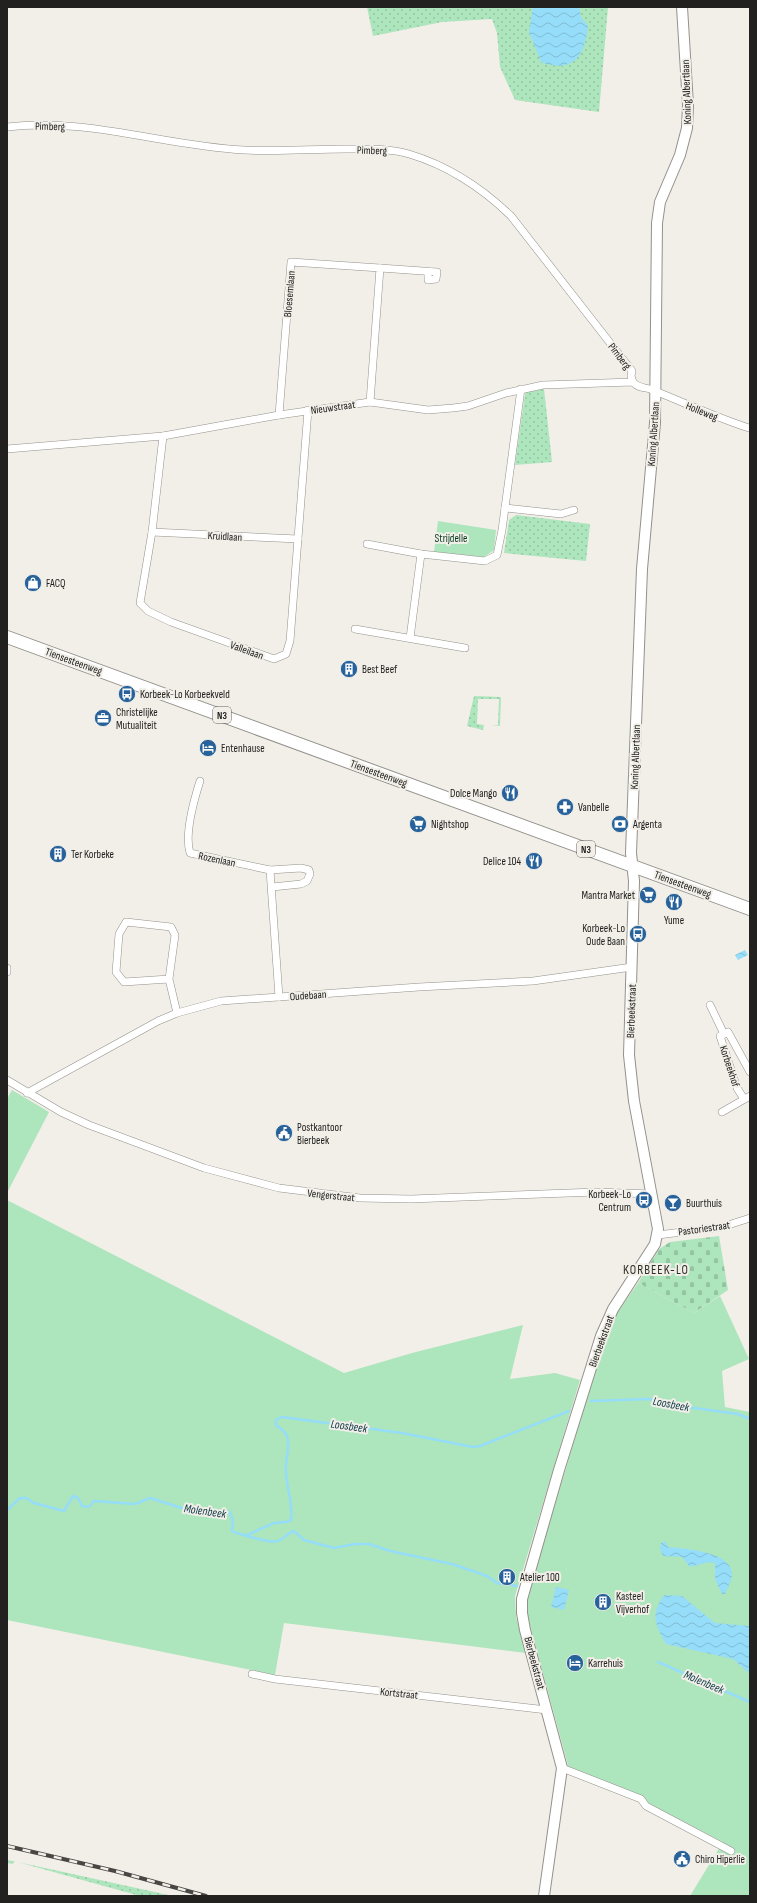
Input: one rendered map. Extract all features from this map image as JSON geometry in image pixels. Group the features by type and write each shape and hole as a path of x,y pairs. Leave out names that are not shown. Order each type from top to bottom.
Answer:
{"main road":[{"name":"Tiensesteenweg","path":"7,636 750,909"}],"street":[{"name":"Koning Albertlaan","path":"632,866 639,627 643,551 655,423 655,287 658,210 680,155 687,128 688,105 682,7"},
{"name":"Pimberg","path":"7,127 38,125 77,126 202,147 244,150 376,149 408,154 431,161 471,182 511,216 632,371 631,376 633,382"},
{"name":"Bloesemlaan","path":"279,415 291,262 430,271 437,272 436,279 428,280 428,276 428,271"},
{"path":"370,402 380,268"},
{"name":"Nieuwstraat","path":"7,449 163,436 308,410 370,402 428,410 453,408 521,389 547,385 633,382 638,387 655,392"},
{"path":"367,544 421,554 485,560 497,555 521,389"},
{"name":"Holleweg","path":"655,392 708,414 748,428"},
{"name":"Valleilaan","path":"163,436 152,532 140,603 148,611 171,622 274,659 286,654 290,641 308,410"},
{"path":"505,508 561,514 574,510"},
{"name":"Kruidlaan","path":"152,532 298,539"},
{"path":"410,638 421,554"},
{"path":"354,629 465,648"},
{"name":"Rozenlaan","path":"200,781 194,800 188,844 190,853 270,870 301,868 309,870 310,874 307,881 301,884 272,887"},
{"name":"Bierbeekstraat","path":"544,1896 562,1768 522,1613 524,1589 600,1336 613,1309 655,1244 658,1235 658,1223 634,1101 629,1055 634,881 632,866"},
{"path":"270,870 279,996"},
{"path":"169,979 124,982 116,972 119,934 126,922 172,927 175,935 169,979 177,1013"},
{"name":"Oudebaan","path":"27,1093 158,1021 177,1013 221,1001 279,996 533,981 632,967"},
{"name":"Korbeekhof","path":"710,1004 724,1034"},
{"name":"Korbeekhof","path":"722,1112 747,1098 737,1088 720,1036 728,1032 750,1072"},
{"path":"7,1080 27,1093"},
{"name":"Vengerstraat","path":"27,1093 75,1119 169,1155 221,1173 291,1190 360,1198 408,1199 596,1192 652,1194"},
{"name":"Pastoriestraat","path":"658,1235 726,1226 750,1218"},
{"name":"Kortstraat","path":"252,1674 283,1680 547,1710"},
{"path":"562,1768 641,1799 646,1806 731,1851"}],"green space":[{"path":"367,7 608,7 599,112 515,100 500,67 497,33 492,19 442,22 373,36"},
{"path":"544,389 552,462 515,465 525,394 527,392"},
{"path":"516,515 590,524 586,561 504,553 509,520"},
{"name":"Strijdelle","path":"438,521 496,530 494,550 484,557 434,552"},
{"path":"474,696 501,697 500,726 492,725 498,725 499,699 478,699 477,724 484,725 483,730 467,726"},
{"path":"12,1090 49,1112 7,1193 7,1099"},
{"path":"7,1200 344,1373 412,1353 523,1325 510,1379 555,1373 580,1380 515,1596 516,1617 526,1653 284,1623 275,1675 7,1620"},
{"path":"719,1236 728,1290 694,1313 638,1283 659,1249 670,1242"},
{"path":"638,1283 694,1313 720,1296 749,1359 722,1371 725,1407 750,1412 750,1896 690,1896 723,1842 645,1802 569,1769 528,1618 528,1593 610,1323"},
{"path":"7,1860 14,1861 13,1864 7,1863"},
{"path":"18,1862 173,1896 140,1896"}],"water":[{"path":"533,7 579,7 581,17 588,26 584,46 575,60 569,64 561,66 541,62 529,32"},
{"path":"745,950 748,955 738,960 735,955"},
{"path":"665,1541 668,1547 696,1550 717,1556 725,1561 731,1568 732,1576 725,1594 722,1594 715,1579 715,1563 709,1562 690,1567 682,1557 663,1556 660,1549 661,1543"},
{"path":"556,1587 569,1590 564,1610 551,1607"},
{"path":"664,1595 682,1596 715,1623 750,1626 750,1674 733,1659 666,1644 659,1631 656,1620 657,1609"}],"waterway":[{"name":"Loosbeek","path":"591,1401 649,1399 679,1406 738,1414 750,1419"},
{"name":"Loosbeek","path":"247,1535 274,1523 291,1520 292,1513 286,1478 288,1440 285,1433 276,1425 276,1420 282,1417 402,1433 473,1447 480,1446 569,1411"},
{"name":"Molenbeek","path":"7,1510 20,1498 26,1498 34,1503 64,1511 73,1496 78,1498 82,1506 89,1507 94,1501 135,1504 150,1498 191,1511 217,1514 230,1512 233,1521 232,1531 255,1538 275,1542 294,1531 304,1540 334,1548 355,1544 369,1544 390,1551 452,1564 487,1576 497,1583 517,1586"},
{"name":"Molenbeek","path":"658,1662 750,1702"}],"railway":[{"path":"7,1846 115,1871 206,1896"}],"place":[{"name":"FACQ","path":"33,583"},
{"name":"Best Beef","path":"349,669"},
{"name":"Korbeek-Lo Korbeekveld","path":"127,694"},
{"name":"Christelijke Mutualiteit","path":"103,718"},
{"name":"Entenhause","path":"208,748"},
{"name":"Dolce Mango","path":"510,793"},
{"name":"Vanbelle","path":"565,807"},
{"name":"Nightshop","path":"418,824"},
{"name":"Argenta","path":"620,824"},
{"name":"Ter Korbeke","path":"58,854"},
{"name":"Delice 104","path":"534,861"},
{"name":"Mantra Market","path":"648,895"},
{"name":"Yume","path":"674,902"},
{"name":"Korbeek-Lo Oude Baan","path":"638,934"},
{"name":"Postkantoor Bierbeek","path":"284,1133"},
{"name":"Korbeek-Lo Centrum","path":"644,1200"},
{"name":"Buurthuis","path":"673,1203"},
{"name":"Atelier 100","path":"507,1577"},
{"name":"Kasteel Vijverhof","path":"603,1602"},
{"name":"Karrehuis","path":"575,1663"},
{"name":"Chiro Hiperlie","path":"682,1859"}],"district":[{"name":"KORBEEK-LO","path":"656,1269"}]}
